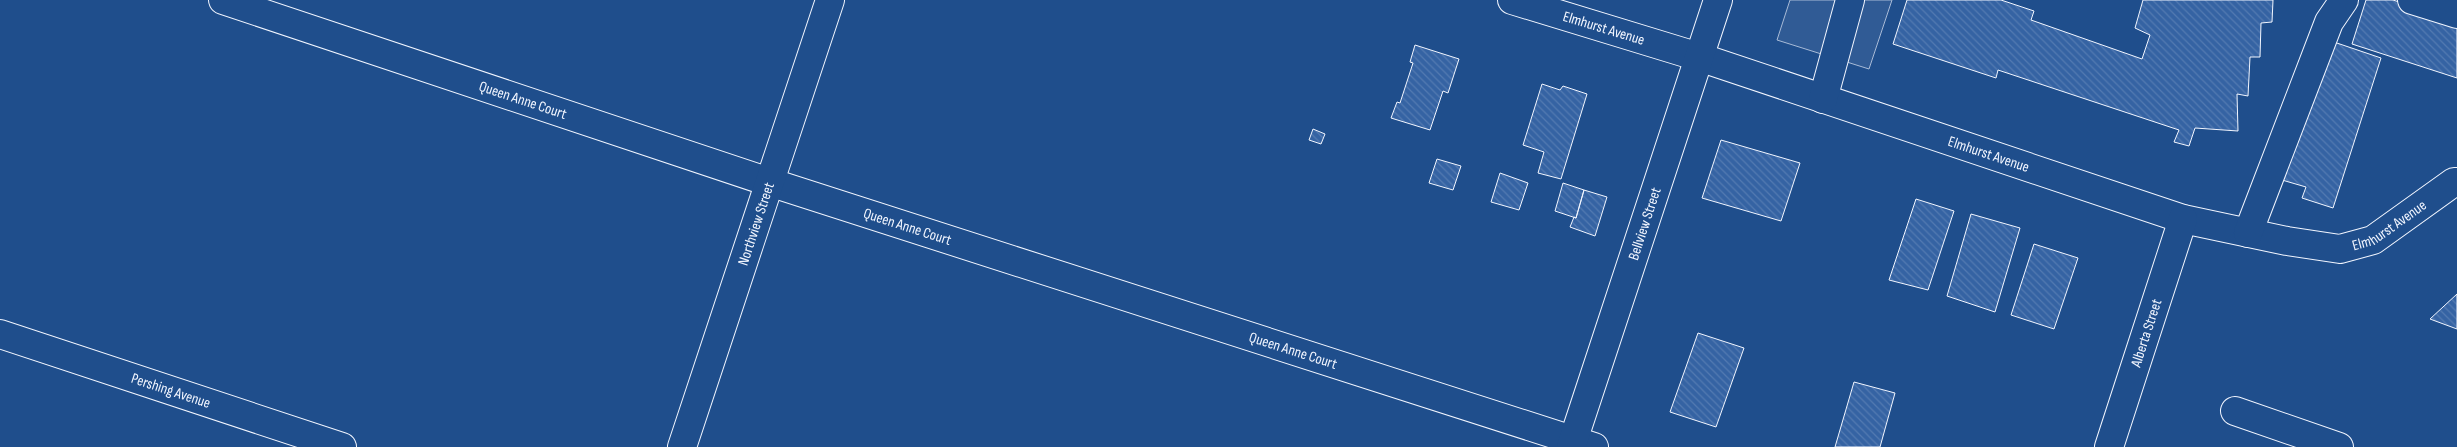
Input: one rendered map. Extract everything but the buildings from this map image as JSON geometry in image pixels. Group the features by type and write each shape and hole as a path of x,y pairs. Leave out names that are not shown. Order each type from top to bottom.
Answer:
{"street":[{"name":"Queen Anne Court","path":"223,0 769,182 1580,445"},
{"name":"Northview Street","path":"682,447 830,0"},
{"name":"Elmhurst Avenue","path":"1512,0 1699,57 2183,220 2248,233 2340,249 2372,240 2454,182 2457,182"},
{"name":"Bellview Street","path":"1580,445 1718,0"},
{"path":"1822,99 1850,0"},
{"path":"2248,233 2329,22 2344,0"},
{"path":"2412,0 2457,14"},
{"name":"Alberta Street","path":"2110,447 2183,220"},
{"name":"Pershing Avenue","path":"0,334 342,447"},
{"path":"2235,411 2339,447"}],"shaded area":[{"path":"1790,0 1892,0 1869,69 1777,40"}]}
